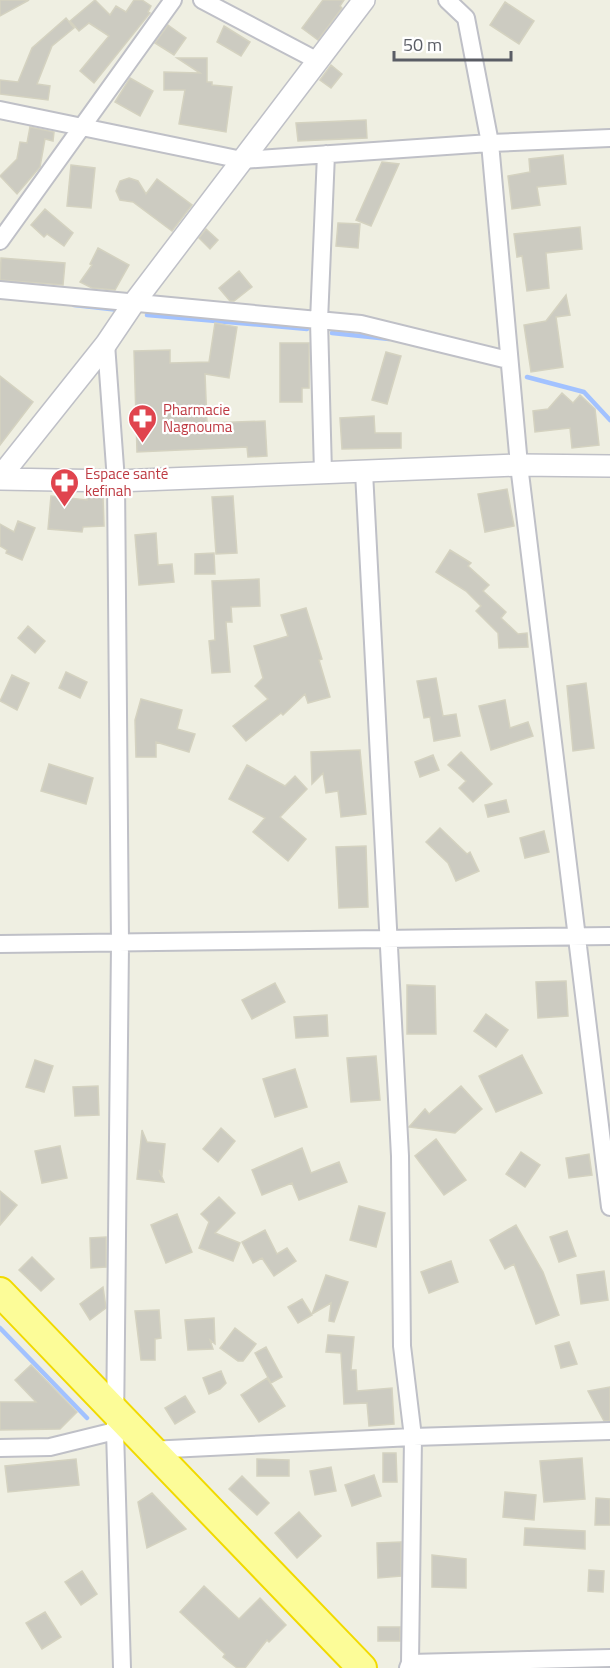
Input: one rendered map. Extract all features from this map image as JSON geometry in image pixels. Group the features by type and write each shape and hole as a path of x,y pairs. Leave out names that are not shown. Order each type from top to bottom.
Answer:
{"highway":[{"path":"0,1292 129,1436 344,1668"},
{"path":"0,1312 129,1436 362,1668"}],"street":[{"path":"0,241 173,0"},
{"path":"202,0 318,61"},
{"path":"0,478 106,344 133,304 364,0"},
{"path":"447,0 466,18"},
{"path":"462,0 490,143 519,465 610,1206"},
{"path":"0,110 242,160 490,143 610,138"},
{"path":"323,473 319,321 326,154"},
{"path":"0,290 360,324 508,360"},
{"path":"106,344 116,481 120,943 129,1436 122,1668"},
{"path":"0,478 116,481 519,465 610,466"},
{"path":"364,471 400,1156 402,1346 413,1437 409,1666 610,1658"},
{"path":"0,944 610,936"},
{"path":"0,1448 50,1447 129,1436 413,1437 610,1431"}],"building":[{"path":"0,0 29,0 0,16"},
{"path":"95,0 110,15 116,6 126,12 134,0 142,0 151,6 148,12 150,13 94,83 80,71 109,36 89,23 79,31 70,21"},
{"path":"323,0 344,0 340,6 342,8 318,40 302,28"},
{"path":"505,2 534,21 519,44 490,25"},
{"path":"66,18 74,28 52,46 37,84 50,86 48,100 0,94 0,80 18,82 32,48"},
{"path":"168,25 186,38 174,55 155,43"},
{"path":"224,26 250,42 241,56 217,42"},
{"path":"177,58 207,58 207,82 212,82 212,85 232,87 226,132 179,124 185,90 164,90 164,72 200,73"},
{"path":"331,65 342,74 331,88 320,80"},
{"path":"130,78 153,91 140,116 115,102"},
{"path":"366,120 367,138 298,141 296,123"},
{"path":"30,127 54,132 53,141 45,139 40,167 17,194 0,176 17,159 20,142 27,143"},
{"path":"563,155 566,184 537,187 540,205 512,209 508,176 530,172 529,159"},
{"path":"382,162 399,164 371,226 356,220"},
{"path":"71,165 95,168 91,208 67,206"},
{"path":"129,178 138,181 146,194 157,179 192,205 172,231 133,202 120,200 116,191 120,181"},
{"path":"45,209 73,233 64,246 47,234 44,237 31,225"},
{"path":"338,223 360,224 358,248 336,246"},
{"path":"580,227 582,249 546,253 549,288 527,291 522,256 517,257 514,234"},
{"path":"206,229 218,240 210,249 199,238"},
{"path":"98,248 129,265 115,290 92,288 80,282 92,265 90,264"},
{"path":"1,258 65,263 63,285 0,280"},
{"path":"239,271 252,287 234,301 230,301 219,288"},
{"path":"566,295 570,315 556,317 563,367 531,372 524,325 546,321"},
{"path":"215,323 237,327 229,378 205,374 207,423 265,421 267,456 248,457 247,447 137,452 134,351 170,350 170,363 209,362"},
{"path":"280,343 309,343 309,388 302,388 302,402 280,402"},
{"path":"386,352 401,356 387,404 372,400"},
{"path":"0,376 33,402 0,445"},
{"path":"562,393 573,403 580,395 595,409 599,445 572,448 570,428 535,432 533,411 548,409"},
{"path":"374,416 375,433 401,433 401,448 342,449 340,418"},
{"path":"507,489 514,526 485,532 478,494"},
{"path":"51,496 87,500 87,496 103,496 104,526 83,527 82,532 48,529"},
{"path":"233,496 237,553 216,554 212,497"},
{"path":"18,521 35,528 22,560 6,553 7,550 0,546 0,524 14,532"},
{"path":"156,533 158,565 172,564 174,582 139,585 135,535"},
{"path":"450,550 471,563 468,566 489,585 483,591 506,612 501,618 518,634 527,633 528,647 499,648 498,633 476,611 481,606 466,591 436,572"},
{"path":"214,553 215,574 195,574 195,554"},
{"path":"259,579 260,606 231,607 232,622 226,622 230,672 212,673 209,641 215,640 212,581"},
{"path":"306,608 322,659 319,660 330,697 308,703 305,694 283,715 281,713 246,741 233,726 268,699 255,686 263,678 254,646 288,636 281,615"},
{"path":"28,626 45,641 35,653 18,638"},
{"path":"66,672 87,682 80,698 59,688"},
{"path":"12,675 29,683 17,710 0,701"},
{"path":"436,678 443,716 456,714 460,736 434,741 430,717 424,718 417,681"},
{"path":"586,683 594,748 573,751 567,686"},
{"path":"141,699 182,710 177,729 195,734 189,752 156,742 156,757 136,757 135,720"},
{"path":"505,700 510,728 528,722 533,736 491,750 479,706"},
{"path":"360,750 366,814 341,817 338,791 326,793 323,773 312,784 311,752"},
{"path":"461,752 492,784 473,802 459,788 466,781 448,765"},
{"path":"433,755 439,770 420,777 415,762"},
{"path":"49,764 93,778 86,804 41,791"},
{"path":"247,765 285,786 295,776 307,789 280,817 306,839 288,861 253,832 265,818 229,799"},
{"path":"506,800 509,812 488,817 485,805"},
{"path":"440,828 467,854 470,852 479,871 456,881 448,863 426,842"},
{"path":"544,831 549,852 525,858 520,838"},
{"path":"366,846 368,907 339,908 336,847"},
{"path":"566,981 568,1016 538,1018 536,982"},
{"path":"275,983 285,1002 252,1019 242,1000"},
{"path":"407,985 435,986 436,1034 407,1034"},
{"path":"486,1014 508,1030 496,1047 474,1031"},
{"path":"327,1015 328,1036 296,1038 294,1017"},
{"path":"522,1055 542,1093 496,1112 479,1076"},
{"path":"376,1056 380,1100 351,1102 347,1058"},
{"path":"35,1060 53,1066 44,1092 26,1087"},
{"path":"295,1069 307,1107 275,1117 263,1079"},
{"path":"98,1086 99,1115 75,1116 73,1087"},
{"path":"461,1086 482,1109 455,1133 409,1127 425,1109 429,1114"},
{"path":"221,1128 235,1141 218,1162 203,1149"},
{"path":"142,1130 147,1142 165,1144 162,1174 159,1170 164,1182 137,1179"},
{"path":"436,1139 466,1180 444,1195 415,1156"},
{"path":"60,1146 67,1178 42,1183 35,1151"},
{"path":"302,1148 311,1173 339,1162 347,1182 299,1200 292,1183 262,1195 252,1170"},
{"path":"521,1152 540,1165 525,1187 506,1174"},
{"path":"589,1154 592,1175 569,1178 566,1158"},
{"path":"0,1191 17,1205 0,1225"},
{"path":"219,1197 235,1213 215,1233 240,1243 233,1261 199,1248 209,1222 201,1214"},
{"path":"359,1206 385,1213 376,1247 350,1240"},
{"path":"177,1214 192,1252 166,1263 151,1225"},
{"path":"516,1225 543,1272 559,1315 536,1324 514,1264 505,1269 490,1240"},
{"path":"265,1230 277,1254 287,1248 296,1261 274,1276 262,1258 253,1263 242,1242"},
{"path":"567,1231 576,1256 559,1262 550,1237"},
{"path":"106,1237 106,1267 91,1268 90,1238"},
{"path":"32,1257 54,1279 41,1291 19,1270"},
{"path":"451,1261 458,1282 429,1293 421,1272"},
{"path":"604,1271 608,1300 581,1304 577,1275"},
{"path":"326,1275 348,1282 334,1322 329,1321 331,1303 312,1314"},
{"path":"103,1287 106,1308 90,1320 80,1304"},
{"path":"302,1299 312,1315 298,1323 288,1307"},
{"path":"159,1310 161,1338 155,1339 155,1360 141,1360 135,1311"},
{"path":"214,1318 215,1344 210,1340 213,1349 188,1350 185,1320"},
{"path":"235,1328 256,1344 243,1361 238,1361 220,1348"},
{"path":"328,1335 354,1337 351,1370 356,1370 357,1391 392,1388 394,1424 369,1426 367,1403 344,1404 341,1353 326,1352"},
{"path":"569,1342 577,1364 561,1368 555,1346"},
{"path":"266,1347 282,1377 271,1383 255,1353"},
{"path":"31,1365 77,1412 60,1429 0,1430 0,1402 36,1402 15,1380"},
{"path":"221,1371 226,1383 209,1394 203,1378"},
{"path":"267,1378 285,1406 259,1422 241,1395"},
{"path":"610,1387 610,1421 604,1421 588,1391"},
{"path":"185,1396 195,1412 175,1424 165,1408"},
{"path":"383,1453 396,1453 397,1482 383,1482"},
{"path":"582,1458 585,1499 544,1502 540,1461"},
{"path":"76,1459 79,1485 8,1492 5,1466"},
{"path":"257,1459 289,1460 289,1476 257,1476"},
{"path":"331,1467 336,1491 315,1495 310,1471"},
{"path":"374,1475 381,1496 352,1506 345,1485"},
{"path":"242,1476 269,1503 257,1515 229,1489"},
{"path":"505,1492 536,1495 534,1520 503,1517"},
{"path":"152,1493 186,1529 147,1548 138,1502"},
{"path":"596,1498 610,1499 610,1525 595,1525"},
{"path":"299,1512 321,1536 297,1558 275,1533"},
{"path":"525,1528 585,1531 585,1549 524,1545"},
{"path":"401,1542 401,1576 378,1578 377,1543"},
{"path":"432,1555 466,1559 466,1588 432,1587"},
{"path":"589,1570 604,1571 603,1592 588,1591"},
{"path":"82,1571 97,1594 81,1605 65,1582"},
{"path":"204,1586 239,1619 260,1598 286,1625 269,1642 267,1640 245,1668 237,1668 223,1657 225,1654 180,1612"},
{"path":"45,1612 61,1637 42,1649 26,1623"},
{"path":"378,1627 400,1627 400,1641 378,1641"}],"waterway":[{"path":"74,305 119,310"},
{"path":"147,315 307,329"},
{"path":"332,333 389,339"},
{"path":"527,377 584,392 610,420"},
{"path":"0,1328 87,1418"}],"place":[{"name":"Pharmacie Nagnouma","path":"142,444"},
{"name":"Espace santé kefinah","path":"64,508"}]}
